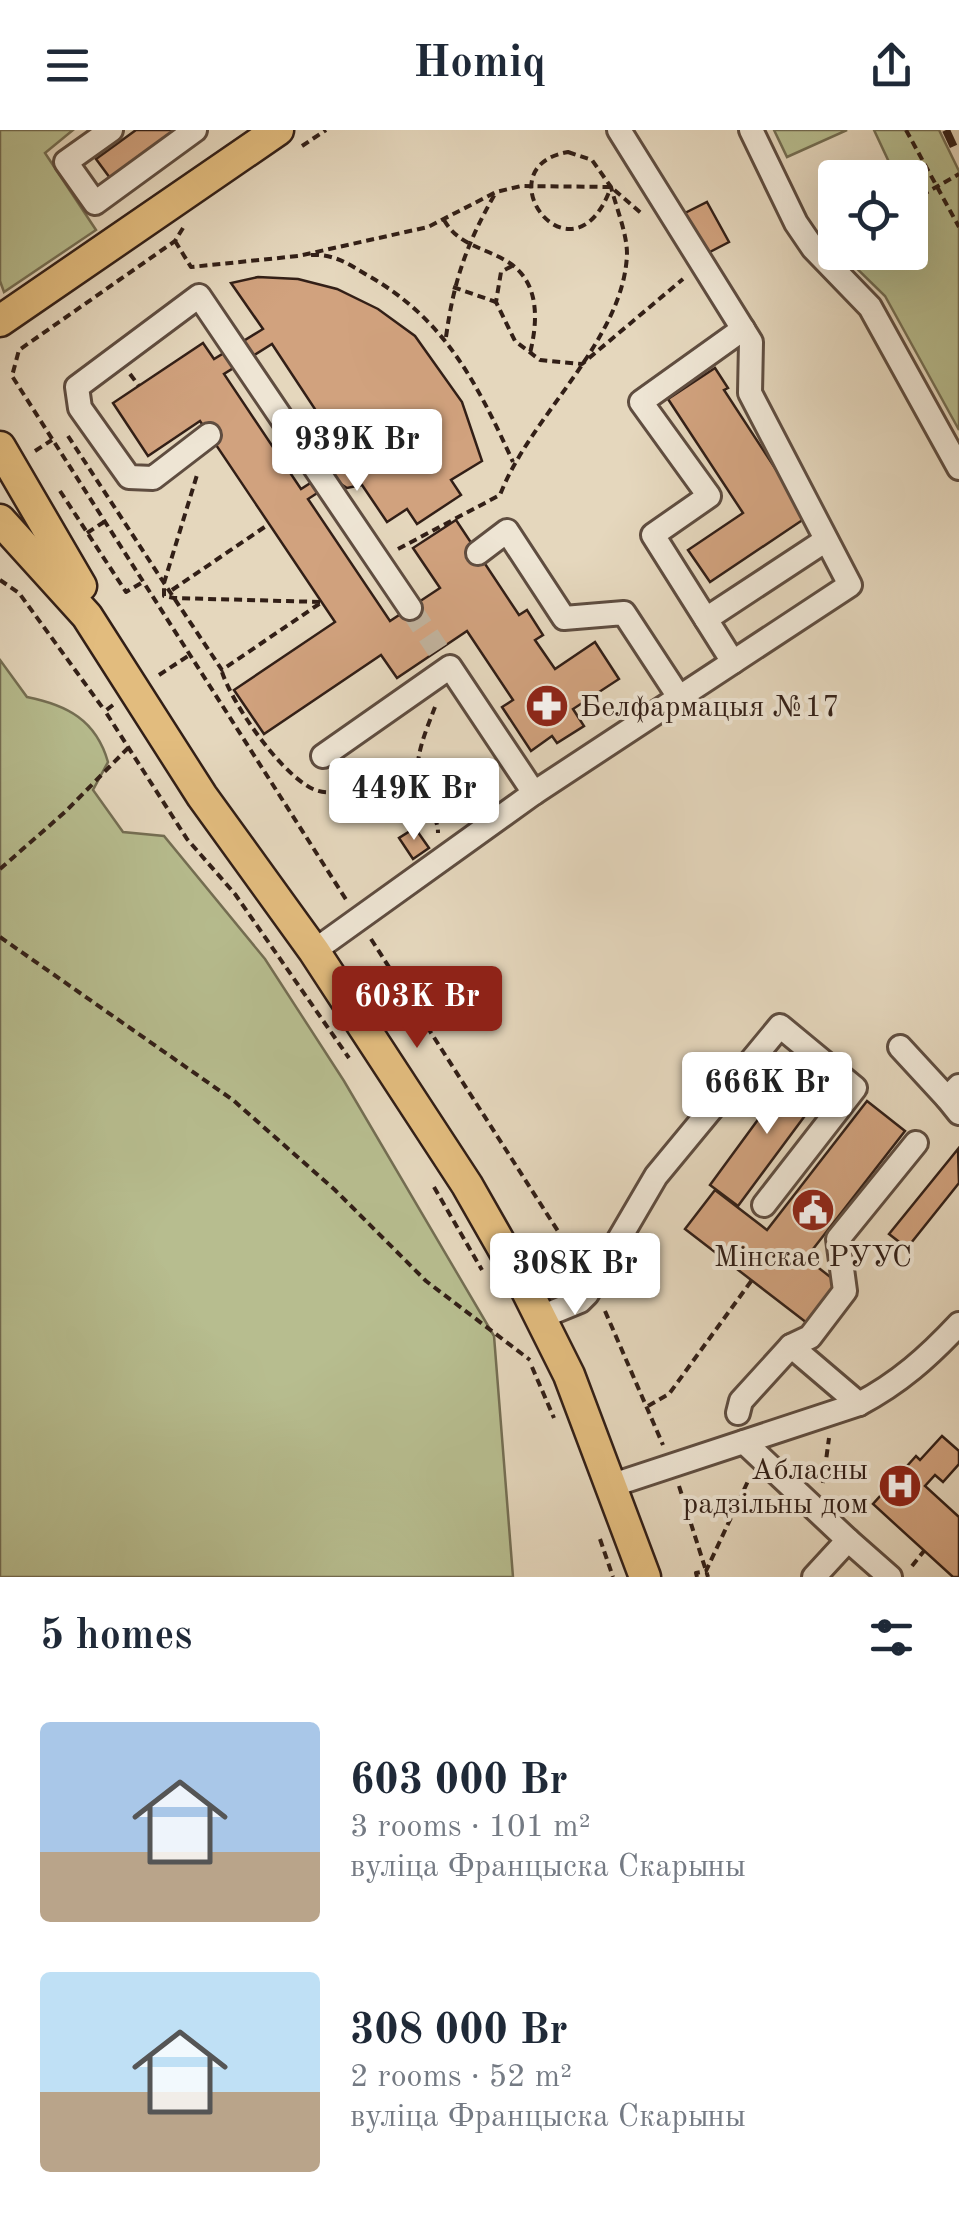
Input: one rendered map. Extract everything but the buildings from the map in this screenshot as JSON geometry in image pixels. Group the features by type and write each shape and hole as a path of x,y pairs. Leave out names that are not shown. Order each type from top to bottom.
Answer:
{"main road":[{"path":"0,322 270,138"},
{"path":"0,447 90,600 125,678"},
{"path":"0,520 86,616 202,796 314,951 467,1185 529,1326 613,1485 645,1577"},
{"path":"0,545 41,583 125,678"}],"street":[{"path":"111,130 66,162 95,203 195,130"},
{"path":"314,951 360,922 534,793 850,585 750,393 751,342 619,130"},
{"path":"750,130 796,222 813,248 870,307 959,468"},
{"path":"210,435 153,478 129,477 80,408 77,387 199,296 410,608"},
{"path":"733,662 654,535 710,496 641,402 744,329"},
{"path":"478,553 507,531 564,618 624,613 679,698"},
{"path":"706,619 826,540"},
{"path":"323,756 444,659 534,793"},
{"path":"529,1326 580,1300 656,1176 780,1026 856,1088 764,1204"},
{"path":"900,1047 955,1099"},
{"path":"738,1413 740,1402 791,1346 810,1337 845,1291 838,1240 916,1143"},
{"path":"613,1485 671,1466 752,1450 859,1404 896,1384 927,1359 959,1324"},
{"path":"791,1346 859,1404"},
{"path":"752,1450 890,1577"},
{"path":"814,1577 848,1540"}],"path":[{"path":"270,138 326,130"},
{"path":"906,130 959,228"},
{"path":"611,187 597,216 574,228 550,224 533,205 531,186 537,169 545,160 568,152 592,160 611,187 641,213"},
{"path":"928,194 959,174"},
{"path":"298,256 428,227 496,192 531,186 611,187"},
{"path":"378,560 500,495 513,462 582,364 621,290 627,250 611,187"},
{"path":"446,337 453,287 466,244 496,192"},
{"path":"444,220 466,244 512,266 528,283 538,321 530,353"},
{"path":"187,223 175,242 19,350 12,376 592,1285 648,1406 707,1574"},
{"path":"175,242 191,267 331,254 395,291 446,337 485,401 513,462"},
{"path":"512,266 501,272 496,302 515,341 540,360 582,364 702,264"},
{"path":"453,287 496,302"},
{"path":"80,408 70,410 62,426 164,583 170,591 174,598 222,670 322,602 174,598 164,596"},
{"path":"164,596 164,583 210,435"},
{"path":"42,464 33,452 52,440"},
{"path":"58,490 126,592 144,582"},
{"path":"87,533 105,521"},
{"path":"156,601 269,524"},
{"path":"0,580 18,594 104,711"},
{"path":"424,875 437,846 438,821 422,797 417,757 444,659"},
{"path":"0,869 129,748 187,839 235,894 359,1073"},
{"path":"0,937 233,1100 336,1190 426,1280 530,1360"},
{"path":"426,1175 486,1276"},
{"path":"648,1406 669,1394 752,1280"},
{"path":"529,1326 530,1360 556,1423"},
{"path":"818,1512 833,1413"},
{"path":"707,1574 752,1450"},
{"path":"596,1528 613,1577"},
{"path":"903,1577 924,1551"},
{"path":"697,1577 696,1573 707,1574"}],"green space":[{"path":"0,130 73,130 45,153 96,230 4,292 0,281"},
{"path":"774,130 847,130 787,157"},
{"path":"874,130 939,130 959,171 959,430 885,296 858,270 928,270 928,160 888,160"},
{"path":"0,660 27,697 67,710 88,725 108,762 93,790 123,832 164,836 265,959 344,1081 494,1336 513,1577 0,1577"}],"tunnel":[{"path":"410,608 438,650"}],"railway":[{"path":"946,130 959,158"}],"place":[{"name":"Белфармацыя №17","path":"547,706"},
{"name":"Мінскае РУУС","path":"813,1210"},
{"name":"Абласны радзільны дом","path":"900,1486"}]}
